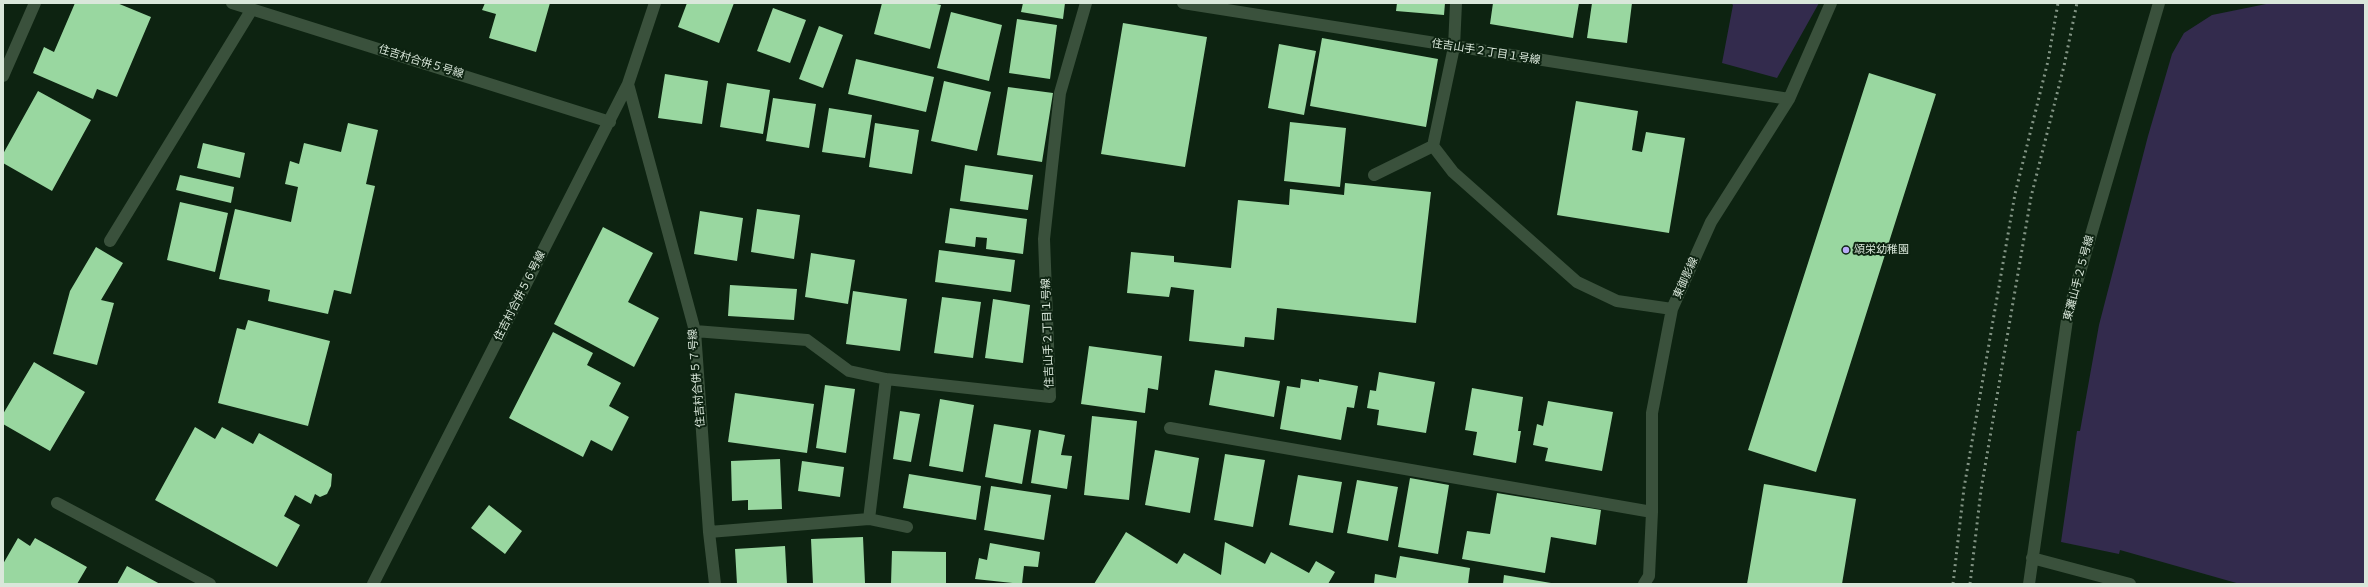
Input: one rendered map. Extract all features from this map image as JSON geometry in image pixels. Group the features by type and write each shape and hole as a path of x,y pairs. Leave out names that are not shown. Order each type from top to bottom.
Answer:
{"street":[{"path":"3,76 35,3"},
{"name":"住吉村合併５号線","path":"232,3 610,122"},
{"name":"住吉村合併５６号線","path":"373,584 610,122 628,84 655,3"},
{"name":"住吉山手２丁目１号線","path":"695,331 808,340 849,371 886,379 1050,397 1044,239 1060,93 1086,3"},
{"name":"住吉山手２丁目１号線","path":"1183,3 1789,99"},
{"path":"1456,3 1454,47 1433,146 1453,172 1577,282 1617,301 1672,309"},
{"name":"東御影線","path":"1644,584 1649,576 1652,512 1652,413 1672,309 1711,222 1789,99 1831,3"},
{"name":"東灘山手２５号線","path":"2029,584 2068,313 2162,4"},
{"path":"110,241 252,9"},
{"name":"住吉村合併５７号線","path":"628,84 695,331 709,532 715,584"},
{"path":"1374,175 1433,146"},
{"path":"869,519 886,379"},
{"path":"1170,428 1652,512"},
{"path":"56,503 210,584"},
{"path":"709,532 869,519 907,527"},
{"path":"2032,558 2130,584"}],"shaded area":[{"path":"1731,3 1819,3 1777,78 1722,63 1733,5"},
{"path":"2271,3 2365,3 2365,584 2240,584 2120,550 2119,554 2061,542 2077,431 2080,431 2099,325 2148,136 2172,54 2184,33 2212,15"}],"building":[{"path":"75,3 117,3 151,17 117,97 97,89 93,99 33,73 44,47 54,52"},
{"path":"485,3 550,3 536,52 489,38 496,14 482,10"},
{"path":"687,3 734,3 719,43 678,27"},
{"path":"882,3 932,3 941,5 930,49 874,34"},
{"path":"1023,3 1065,3 1063,19 1021,12"},
{"path":"1397,3 1445,3 1444,15 1396,11"},
{"path":"1493,3 1579,3 1573,38 1490,24"},
{"path":"1592,3 1632,3 1627,43 1587,38"},
{"path":"773,8 806,20 790,63 757,51"},
{"path":"951,12 1002,25 989,81 937,68"},
{"path":"1017,19 1057,25 1050,79 1009,73"},
{"path":"1123,23 1207,37 1185,167 1101,154"},
{"path":"819,26 843,35 823,88 799,79"},
{"path":"1322,38 1438,59 1426,127 1310,106"},
{"path":"1279,44 1316,51 1304,115 1268,108"},
{"path":"856,59 934,77 926,112 848,94"},
{"path":"1869,73 1936,94 1816,472 1748,450"},
{"path":"665,74 708,81 702,124 658,118"},
{"path":"944,81 991,92 977,151 931,141"},
{"path":"727,83 770,90 763,134 720,127"},
{"path":"1008,87 1053,93 1042,162 997,155"},
{"path":"38,91 91,120 52,191 3,163 3,154"},
{"path":"773,98 816,104 809,148 766,141"},
{"path":"1576,101 1638,111 1632,150 1642,152 1646,132 1685,138 1669,233 1557,215"},
{"path":"829,108 872,115 865,158 822,152"},
{"path":"1290,122 1346,128 1340,187 1284,181"},
{"path":"348,123 378,130 366,184 375,186 351,294 334,290 328,314 268,301 270,290 219,279 235,209 291,222 298,187 285,184 290,161 299,164 304,143 341,152"},
{"path":"875,123 919,130 912,174 869,167"},
{"path":"203,143 245,153 240,178 197,168"},
{"path":"965,165 1033,175 1028,210 960,201"},
{"path":"180,175 234,187 231,203 176,190"},
{"path":"1345,183 1431,192 1416,323 1277,308 1274,340 1245,337 1244,347 1189,341 1194,290 1171,287 1169,297 1127,293 1131,252 1174,256 1174,262 1231,268 1238,200 1289,205 1290,189 1344,195"},
{"path":"180,202 228,213 215,272 167,260"},
{"path":"950,208 1027,219 1023,254 986,249 987,238 976,237 975,247 945,243"},
{"path":"757,209 800,215 794,259 751,252"},
{"path":"700,211 743,218 737,261 694,254"},
{"path":"603,227 653,253 628,302 659,318 634,367 554,324"},
{"path":"96,247 123,263 101,300 114,303 97,365 53,354 70,291"},
{"path":"939,250 1015,260 1011,292 935,282"},
{"path":"811,253 855,260 848,304 805,297"},
{"path":"730,285 797,289 794,320 728,316"},
{"path":"853,291 907,299 900,351 846,344"},
{"path":"942,297 981,302 973,358 934,353"},
{"path":"993,299 1030,305 1023,363 985,358"},
{"path":"248,320 330,341 308,426 218,403 237,328 245,330"},
{"path":"553,332 593,353 587,365 621,383 609,406 629,417 612,451 591,440 583,457 509,418"},
{"path":"1089,346 1162,356 1158,390 1148,388 1145,413 1081,404"},
{"path":"34,362 85,392 50,451 3,424 3,414"},
{"path":"1215,370 1280,381 1274,417 1209,405"},
{"path":"1379,372 1435,382 1426,433 1377,425 1379,410 1367,408 1370,390 1376,391"},
{"path":"1301,379 1319,382 1319,379 1358,386 1354,408 1347,407 1341,440 1280,429 1287,386 1300,388"},
{"path":"825,385 855,389 846,453 816,448"},
{"path":"1472,388 1523,397 1518,431 1521,431 1516,463 1473,455 1477,432 1465,430"},
{"path":"735,393 814,404 807,453 728,442"},
{"path":"940,399 974,405 963,472 929,466"},
{"path":"1548,401 1613,412 1602,471 1545,461 1548,448 1533,445 1537,424 1543,426"},
{"path":"900,411 920,414 911,462 893,459"},
{"path":"1092,416 1137,421 1129,500 1084,495"},
{"path":"994,424 1031,430 1022,484 985,477"},
{"path":"195,427 215,439 222,427 253,444 259,433 332,474 331,486 327,494 320,497 315,494 311,504 295,495 284,516 300,525 277,567 155,500"},
{"path":"1039,430 1065,435 1061,455 1072,456 1067,489 1031,483"},
{"path":"1155,450 1199,458 1190,513 1145,505"},
{"path":"1225,454 1265,460 1253,527 1214,520"},
{"path":"780,459 782,509 748,510 748,500 732,501 731,461"},
{"path":"802,461 844,467 840,497 798,491"},
{"path":"909,474 981,486 976,520 903,508"},
{"path":"1298,475 1342,482 1333,533 1289,525"},
{"path":"1410,478 1449,485 1438,554 1398,547"},
{"path":"1357,480 1398,487 1388,541 1347,533"},
{"path":"1764,484 1856,499 1842,584 1747,584"},
{"path":"991,486 1051,495 1044,540 984,530"},
{"path":"1497,493 1601,510 1596,545 1551,537 1545,573 1462,559 1467,531 1490,534"},
{"path":"489,505 522,531 505,554 471,528"},
{"path":"1126,532 1177,564 1184,553 1221,575 1225,542 1265,564 1271,552 1309,573 1316,561 1335,572 1328,584 1094,584"},
{"path":"863,537 865,583 813,584 811,539"},
{"path":"18,538 30,546 35,538 87,567 77,584 3,584 3,564"},
{"path":"990,543 1040,552 1038,567 1024,566 1022,584 975,579 979,558 987,560"},
{"path":"785,546 787,584 737,584 735,549"},
{"path":"892,551 946,552 946,584 891,584"},
{"path":"1400,556 1470,568 1468,584 1374,584 1375,574 1396,578"},
{"path":"127,566 160,584 117,584"},
{"path":"1504,575 1551,583 1551,584 1503,584"}],"railway":[{"path":"1953,584 1964,488 2015,194 2048,61 2058,3"},
{"path":"1970,584 1981,490 2031,197 2064,66 2077,3"}],"place":[{"name":"頌栄幼稚園","path":"1846,250"}]}
